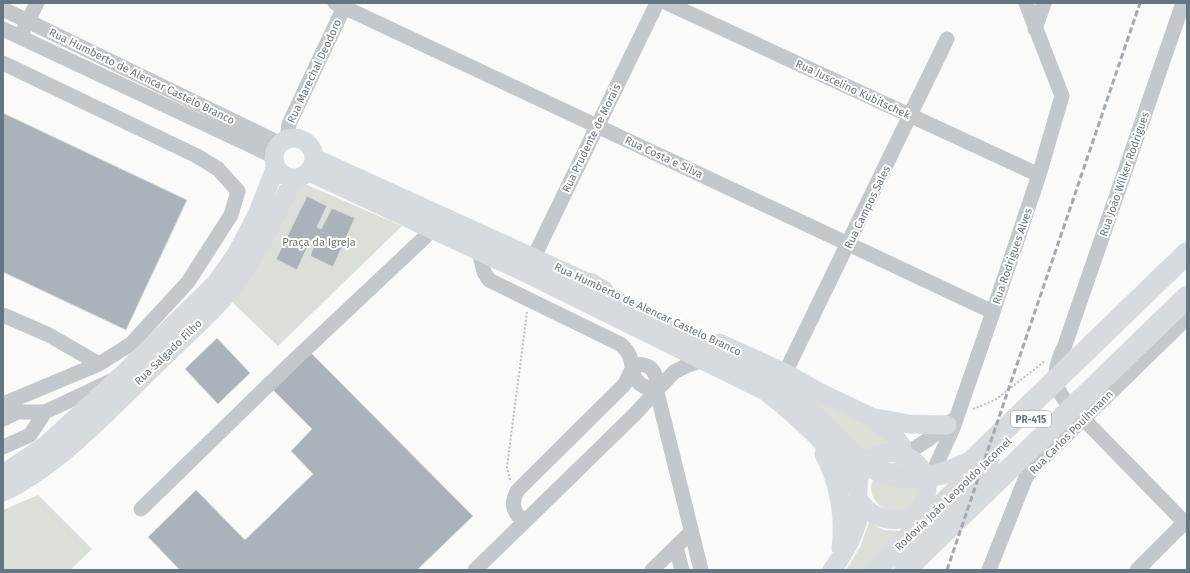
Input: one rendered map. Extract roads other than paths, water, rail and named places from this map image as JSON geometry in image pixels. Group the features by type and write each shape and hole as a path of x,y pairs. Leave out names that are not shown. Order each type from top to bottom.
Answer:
{"highway":[{"path":"1088,415 1081,411 1061,391 1058,375 1060,360 1187,239"},
{"path":"592,284 611,299 633,312 772,380 787,389 798,398 847,451 870,467 894,476 920,478 937,475 971,462 1187,252"},
{"name":"Rodovia João Leopoldo Jacomel","path":"875,570 1187,267"},
{"name":"Rodovia João Leopoldo Jacomel","path":"905,570 1187,296"}],"main road":[{"path":"280,152 296,138 305,142 312,148 306,169"},
{"name":"Rua Humberto de Alencar Castelo Branco","path":"280,152 282,174 306,169 435,221 534,256 785,373 819,392 869,416 892,432 901,445 904,455"},
{"name":"Rua Salgado Filho","path":"232,274 237,252 257,215 280,152"},
{"name":"Rua Salgado Filho","path":"3,492 36,474 117,402 216,283 232,274 260,247 306,169"},
{"name":"Rua Humberto de Alencar Castelo Branco","path":"435,221 479,251 765,391 791,412 834,456 848,474 858,494"},
{"name":"Rua Salgado Filho","path":"3,474 45,446 121,376 166,343"},
{"path":"869,416 909,424 953,418"},
{"path":"814,436 826,457 834,478 842,513 842,535 835,566"},
{"path":"835,566 855,528 858,519 860,473 869,461 882,453 890,452 911,458 920,467 926,477 927,486 926,494 918,509 901,570"},
{"path":"858,494 863,507 872,514 892,520 906,517 918,509"}],"street":[{"path":"20,37 37,3"},
{"name":"Rua Prudente de Morais","path":"526,273 657,3"},
{"name":"Rua Juscelino Kubitschek","path":"667,3 1039,175"},
{"path":"1026,3 1035,29"},
{"path":"1035,29 1044,3"},
{"name":"Rua João Wilker Rodrigues","path":"1183,3 1056,369 1056,384 1060,394 1088,415 1186,524"},
{"name":"Rua Costa e Silva","path":"342,4 848,245 993,312"},
{"name":"Rua Marechal Deodoro","path":"280,152 289,124 342,4"},
{"name":"Rua Humberto de Alencar Castelo Branco","path":"3,9 280,152"},
{"name":"Rua Humberto de Alencar Castelo Branco","path":"3,29 280,152"},
{"name":"Rua Rodrigues Alves","path":"927,486 949,437 953,418 993,312 1039,175 1062,96 1035,29"},
{"name":"Rua Campos Sales","path":"785,373 912,116 947,39"},
{"path":"3,63 197,156 218,169 238,191 231,215 188,282 130,344 99,364 3,404"},
{"path":"141,509 435,221"},
{"path":"479,251 484,272 489,280 620,344 630,356 631,371"},
{"path":"3,315 49,334 99,364"},
{"name":"Rua Carlos Poulhmann","path":"989,570 1026,477 1036,465 1187,318"},
{"path":"475,570 657,392 670,376 679,368 702,360"},
{"path":"524,522 513,507 514,496 522,484 623,386 631,371 639,365 651,368 656,376 657,392 701,570"},
{"path":"3,419 18,412 45,412 121,376"},
{"path":"3,447 30,435 45,412"},
{"path":"904,455 923,443 953,418"},
{"path":"1136,570 1186,524"},
{"path":"652,570 691,532"},
{"path":"676,547 682,570"}],"railway":[{"path":"947,570 1140,3"}],"park label":[{"name":"Praça da Igreja","path":"319,242"}]}
